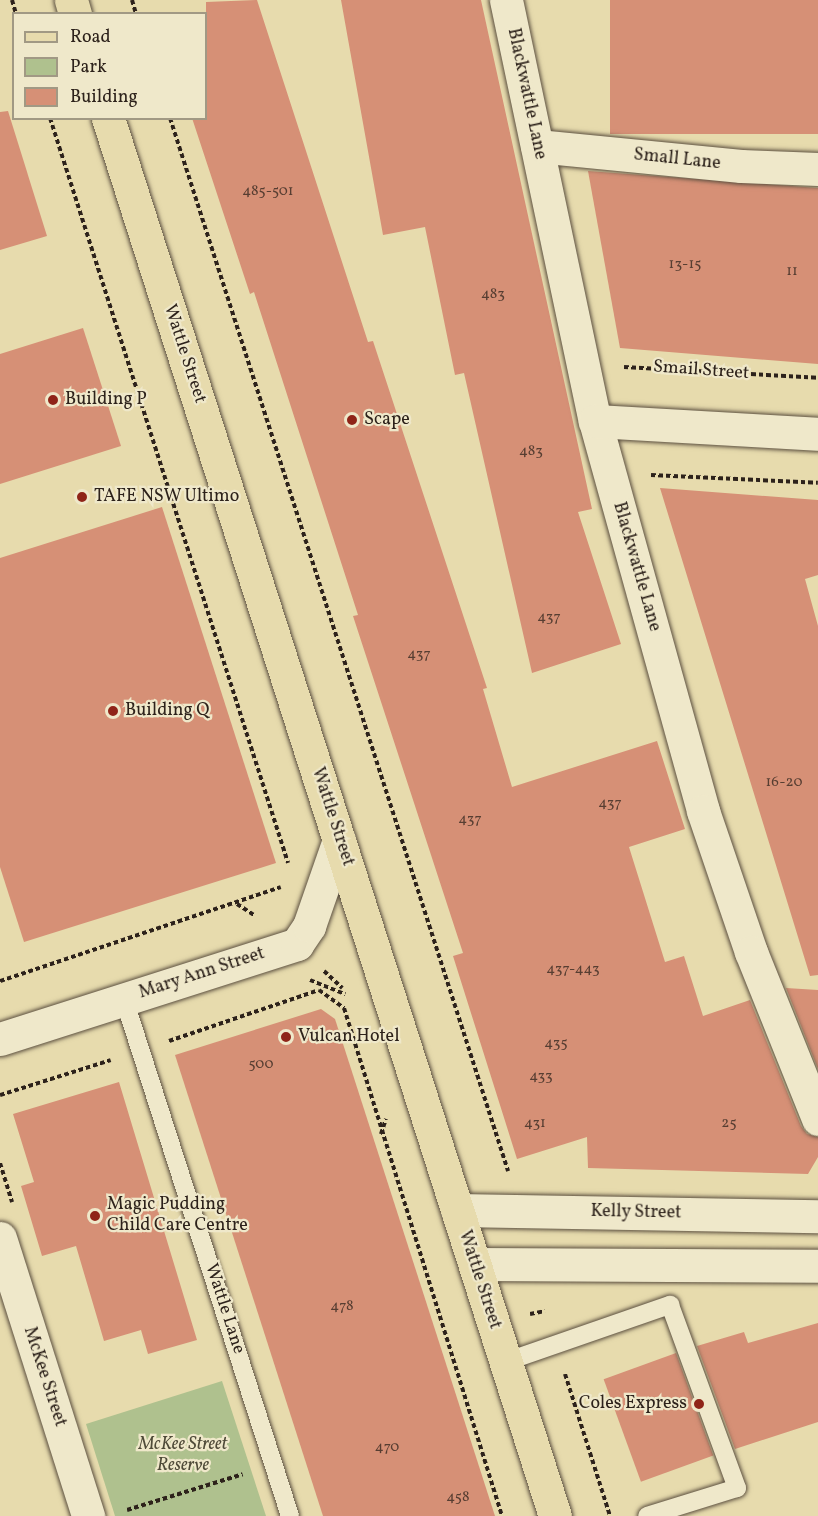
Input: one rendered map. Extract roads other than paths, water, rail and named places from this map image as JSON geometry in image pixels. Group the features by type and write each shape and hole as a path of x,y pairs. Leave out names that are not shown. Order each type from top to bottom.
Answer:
{"main road":[{"name":"Wattle Street","path":"109,120 555,1516"}],"street":[{"name":"Blackwattle Lane","path":"506,0 595,422 703,811 751,952 818,1119"},
{"name":"Small Lane","path":"537,146 741,166 818,169"},
{"path":"595,422 818,434"},
{"name":"Mary Ann Street","path":"0,1039 297,944 309,926 339,840"},
{"name":"Kelly Street","path":"457,1210 817,1216"},
{"name":"McKee Street","path":"0,1238 88,1516"},
{"path":"475,1264 818,1266"}],"lane":[{"name":"Wattle Lane","path":"124,999 290,1516"},
{"path":"505,1362 670,1305 737,1488 647,1516"}],"place":[{"name":"Building P","path":"53,400"},
{"name":"Scape","path":"352,420"},
{"name":"TAFE NSW Ultimo","path":"82,497"},
{"name":"Building Q","path":"113,711"},
{"name":"Vulcan Hotel","path":"286,1037"},
{"name":"Magic Pudding Child Care Centre","path":"95,1216"},
{"name":"Coles Express","path":"699,1404"}],"park label":[{"name":"McKee Street Reserve","path":"183,1456"}]}
